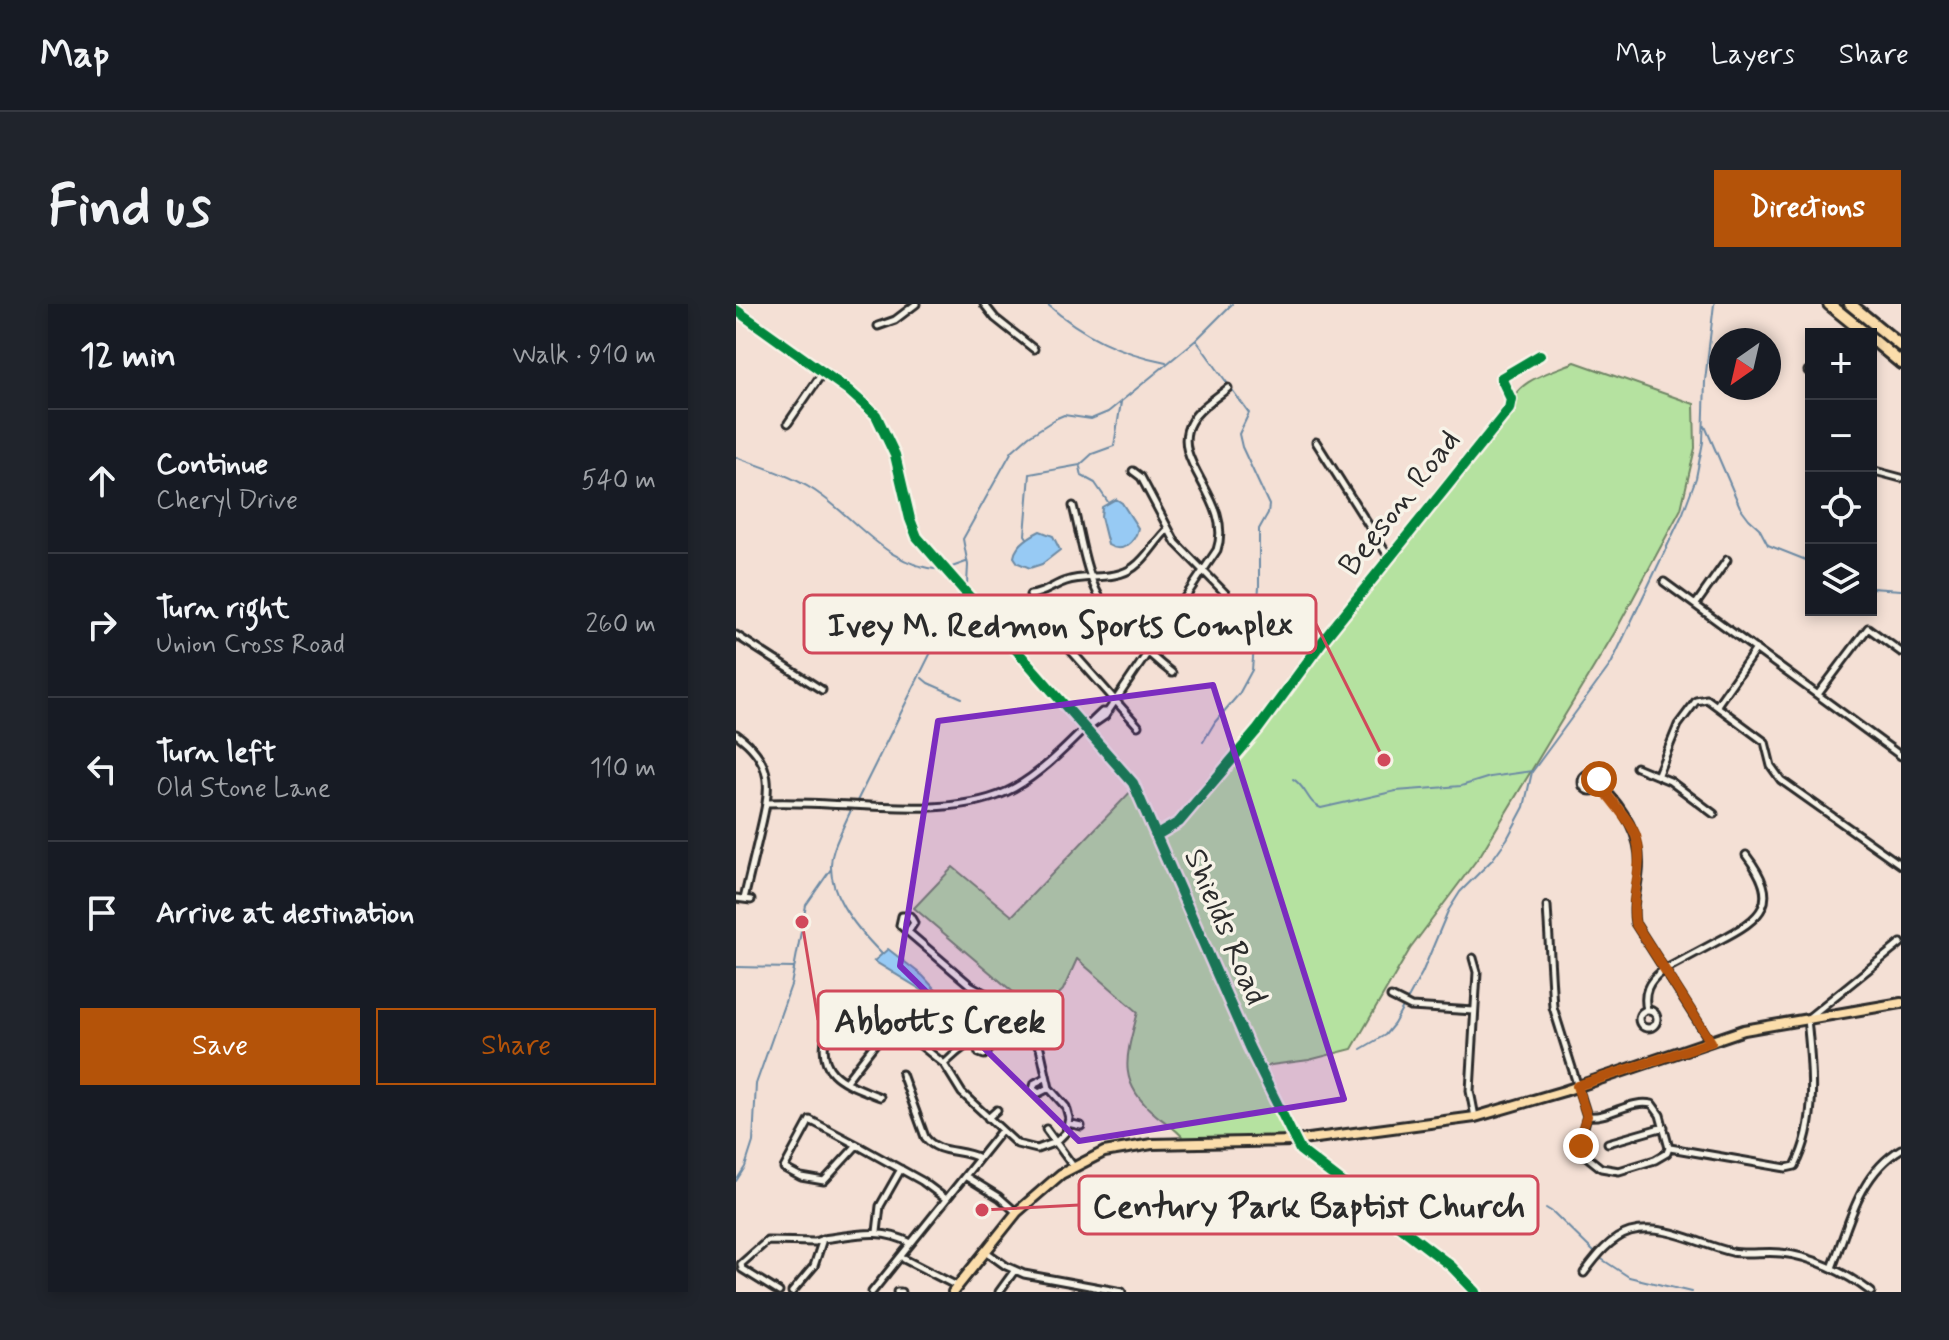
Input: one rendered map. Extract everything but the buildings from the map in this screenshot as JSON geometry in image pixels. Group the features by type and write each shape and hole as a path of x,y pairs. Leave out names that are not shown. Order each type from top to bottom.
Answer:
{"highway":[{"path":"1829,304 1859,328"},
{"path":"1850,304 1901,346"},
{"path":"1877,343 1901,363"}],"main road":[{"path":"956,1289 1017,1212 1073,1166 1105,1152 1152,1144 1294,1141 1475,1117 1744,1030 1901,1003"}],"street":[{"path":"878,326 895,320 916,304"},
{"path":"984,304 995,318 1034,349"},
{"name":"Shields Road","path":"736,310 861,400 882,426 898,462 910,519 922,544 1133,783 1249,1047 1294,1141 1310,1160 1451,1266 1476,1292"},
{"name":"Beeson Road","path":"1157,835 1179,822 1207,791 1509,409 1511,399 1501,378 1540,355"},
{"path":"788,423 823,372"},
{"path":"767,803 965,805 1015,788 1037,772 1102,712 1106,712 1219,544 1220,521 1189,456 1186,436 1194,417 1228,388"},
{"path":"1316,442 1390,559"},
{"path":"1133,471 1141,477 1176,543 1230,598 1242,617"},
{"path":"1877,472 1901,478"},
{"path":"1073,506 1090,576 1104,604 1147,653 1172,673"},
{"path":"1030,595 1063,582 1129,571 1168,529"},
{"path":"1696,604 1727,560"},
{"path":"1664,582 1901,756"},
{"path":"1818,694 1868,628 1901,652"},
{"path":"736,635 822,690"},
{"path":"1066,645 1138,726"},
{"path":"1717,705 1756,649"},
{"path":"1658,774 1673,734 1689,709 1702,698 1717,705 1765,742 1771,766 1781,780 1901,865"},
{"path":"736,734 760,758 769,789 744,899"},
{"path":"1636,767 1658,774 1714,814"},
{"path":"1600,784 1621,809 1636,836 1640,856 1633,905 1635,923 1711,1042"},
{"path":"1647,1010 1645,1001 1652,979 1756,919 1764,900 1764,887 1746,855"},
{"path":"736,898 751,900"},
{"path":"1547,906 1553,1007 1587,1116 1581,1146 1586,1156 1601,1168 1619,1171 1663,1156 1669,1148"},
{"path":"867,1002 944,1064 962,1093 1017,1144 1031,1149 1056,1142 1066,1132 1066,1107 1049,1088 1042,1054 1012,1010 970,985 908,932"},
{"path":"1669,1148 1786,1168 1795,1166 1803,1144 1812,1093 1807,1019 1901,943"},
{"path":"1473,958 1477,972 1470,1091 1475,1117"},
{"path":"1391,997 1411,1007 1474,1011"},
{"path":"904,1031 912,1021 918,1023 920,1030 913,1038"},
{"path":"846,1081 892,1022"},
{"path":"826,1034 822,1053 830,1071 880,1097"},
{"path":"944,1064 975,1041 1008,1042 1031,1037"},
{"path":"975,1041 979,1053 984,1055 989,1050 987,1039"},
{"path":"902,1074 930,1144 937,1148 967,1152 979,1158"},
{"path":"1045,1078 1035,1083 1033,1089 1039,1093 1049,1088"},
{"path":"1587,1116 1647,1103 1658,1109 1669,1148"},
{"path":"988,1118 997,1110"},
{"path":"857,1145 824,1181 801,1177 784,1168 810,1120 857,1145 901,1169 929,1185 946,1199"},
{"path":"1068,1123 1081,1126"},
{"path":"1608,1143 1664,1127"},
{"path":"1046,1129 1073,1166"},
{"path":"872,1292 1001,1131"},
{"path":"1832,1268 1868,1177 1887,1157 1901,1149"},
{"path":"877,1232 880,1206 901,1169"},
{"path":"965,1176 1017,1212"},
{"path":"1584,1273 1610,1244 1623,1235 1647,1230 1669,1232 1731,1252 1792,1255 1832,1268 1871,1292"},
{"path":"779,1292 742,1269 741,1264 767,1241 815,1242 877,1232 893,1234 911,1243"},
{"path":"792,1292 814,1266 823,1239"},
{"path":"985,1251 1015,1270 1097,1290 1122,1292"},
{"path":"904,1259 956,1289"},
{"path":"999,1292 1015,1270"}],"highlighted area":[{"path":"1213,685 1344,1099 1079,1141 900,966 938,721"}],"green space":[{"path":"1575,362 1694,404 1695,448 1681,509 1615,632 1481,854 1410,949 1352,1049 1309,1060 1271,1065 1260,1070 1294,1141 1185,1140 1143,1103 1130,1080 1128,1056 1138,1012 1077,959 1063,990 1039,1014 914,908 953,867 1012,916 1135,787 1157,835 1171,828 1258,729 1322,642 1509,409 1518,391 1535,378"}],"water":[{"path":"1116,499 1138,528 1131,542 1123,548 1108,545 1101,517 1102,507"},
{"path":"1040,531 1053,536 1060,550 1042,564 1030,568 1018,563 1014,557 1020,544"},
{"path":"888,949 923,976 944,999 940,1001 874,961"}],"waterway":[{"path":"1047,304 1103,342 1166,362"},
{"path":"967,584 968,565 963,539 1012,451 1029,436 1064,415 1091,419 1108,412 1196,340 1232,304"},
{"path":"1361,1049 1385,1035 1394,1024 1422,973 1448,911 1460,892 1492,860 1507,839 1524,807 1532,772 1611,664 1683,513 1696,478 1703,442 1705,381 1714,304"},
{"path":"1196,340 1249,413 1239,434 1269,505 1259,529 1259,587 1252,670 1239,694 1203,742"},
{"path":"1027,538 1030,474 1080,465 1092,454 1114,446 1121,402"},
{"path":"1705,426 1740,507 1759,528 1768,545 1805,560"},
{"path":"736,457 812,489 891,553 923,567 942,570"},
{"path":"1080,467 1082,476 1095,483 1108,502"},
{"path":"949,568 966,562"},
{"path":"1877,588 1901,590"},
{"path":"856,803 960,594"},
{"path":"922,678 962,698"},
{"path":"1293,779 1321,808 1396,791 1461,786 1490,777 1532,771"},
{"path":"852,808 834,849 832,878 836,892 852,920 882,954"},
{"path":"736,1181 745,1167 753,1142 756,1084 791,985 806,905 831,869"},
{"path":"736,967 794,968"},
{"path":"943,996 950,1003 976,1004 1004,1023 1031,1015"},
{"path":"1546,1208 1595,1253"},
{"path":"1600,1258 1629,1277 1691,1292"}],"cycle path":[{"path":"736,310 848,390 876,415 895,455 917,537 1133,783 1249,1047 1300,1150 1451,1266 1476,1292"},
{"path":"1157,835 1179,822 1258,729 1322,642 1509,409 1511,399 1501,378 1540,355"}],"place":[{"name":"Ivey M. Redmon Sports Complex","path":"1384,760"},
{"name":"Abbotts Creek","path":"802,922"},
{"name":"Century Park Baptist Church","path":"982,1210"}],"route":[{"path":"1581,1146 1587,1116 1577,1086 1711,1042 1635,923 1633,905 1640,856 1636,836 1630,822 1599,779"}]}
